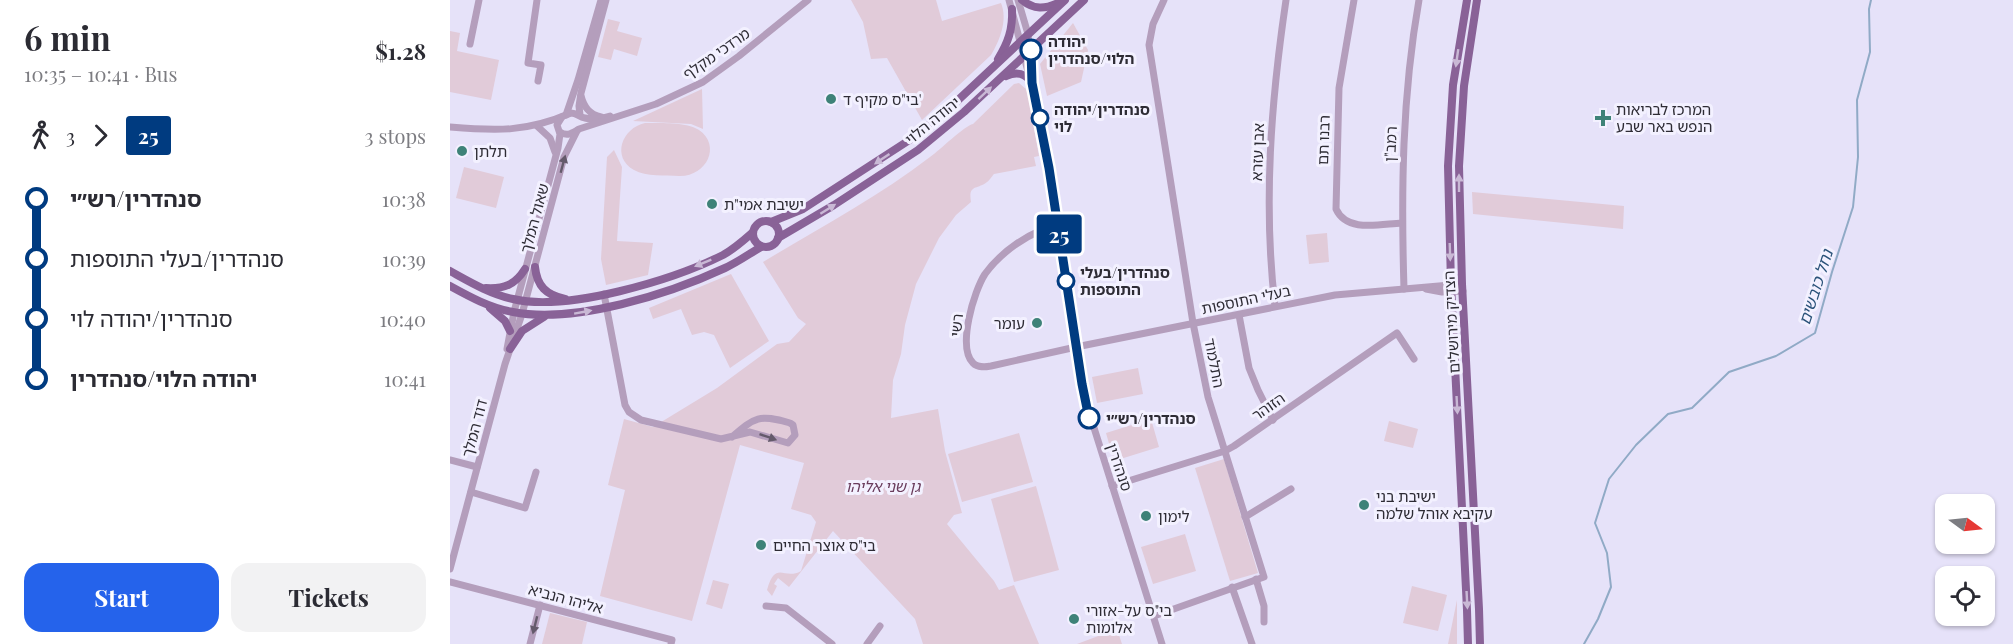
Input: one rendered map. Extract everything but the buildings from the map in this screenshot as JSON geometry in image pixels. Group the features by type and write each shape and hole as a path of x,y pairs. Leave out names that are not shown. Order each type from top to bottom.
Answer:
{"main road":[{"path":"1020,0 1029,6 1042,8 1065,0"},
{"name":"יהודה הלוי","path":"771,222 803,209 911,139 956,102 1065,0"},
{"name":"יהודה הלוי","path":"778,238 834,206 918,150 964,112 1084,0"},
{"name":"הצדיק מירושלים","path":"1467,0 1449,132 1448,189 1468,644"},
{"name":"הצדיק מירושלים","path":"1477,0 1464,86 1460,133 1459,201 1480,644"},
{"path":"992,69 1010,36 1013,21 1011,5"},
{"path":"1000,79 1012,73 1019,73 1026,76 1032,83"},
{"path":"450,286 482,302 518,313 548,316 580,313 677,287 729,266 761,247 771,246 778,238 778,230 771,222 765,221 754,227 754,242 761,247"},
{"path":"450,271 482,288 521,301 556,303 604,294 703,264 734,248 753,233"},
{"path":"482,288 496,289 512,285 530,268 544,290 555,297 574,300"},
{"path":"482,302 503,319 510,332"},
{"path":"510,349 527,327 548,316"}],"street":[{"path":"470,44 479,0"},
{"path":"537,0 528,63 541,65 538,81"},
{"path":"560,131 557,125 564,116 578,80 601,0"},
{"path":"537,126 560,131 567,135 578,130 582,124 579,106 581,93 606,0"},
{"name":"מרדכי מקלף","path":"578,130 670,98 703,82 808,0"},
{"path":"1020,0 1028,34 1028,53"},
{"name":"התלמוד","path":"1164,0 1153,24 1149,45 1193,323 1208,397 1264,577 1256,579"},
{"name":"אבן עזרא","path":"1275,306 1270,247 1269,153 1286,0"},
{"name":"רבנו תם","path":"1354,0 1340,88 1337,124 1336,209 1343,220 1350,224 1402,223"},
{"name":"רמב\"ן","path":"1404,289 1402,153 1409,60 1419,0"},
{"path":"1011,5 1021,42 1028,53"},
{"name":"סנהדרין","path":"1028,53 1049,168 1084,396 1089,418 1162,644"},
{"path":"581,93 587,109 596,116 603,117"},
{"name":"מרדכי מקלף","path":"580,116 603,117 630,112"},
{"path":"450,127 510,130 537,126 574,113 580,116"},
{"path":"537,126 550,138 555,152 554,161"},
{"name":"שאול המלך","path":"518,313 564,157 578,130"},
{"name":"שאול המלך","path":"530,268 560,131"},
{"name":"רשי","path":"1058,225 1046,228 1023,240 990,268 974,298 968,330 968,348 973,363 982,367 1076,347"},
{"name":"בעלי התוספות","path":"1076,347 1335,295 1463,287"},
{"path":"604,294 625,405 629,412 641,420 721,439 732,437 750,432 788,443 795,435 795,430 790,423 764,417 753,421 732,437"},
{"name":"דוד המלך","path":"505,364 510,332 518,313"},
{"name":"דוד המלך","path":"450,569 518,313"},
{"path":"1239,315 1249,368 1273,420"},
{"name":"הזוהר","path":"1112,486 1225,451 1397,333 1414,359"},
{"path":"450,460 477,467"},
{"path":"471,492 525,508 536,472"},
{"path":"1245,517 1290,489"},
{"path":"1154,616 1256,579 1264,606 1264,622"},
{"name":"אליהו הנביא","path":"450,582 672,640 671,644"},
{"path":"1232,587 1252,644"},
{"path":"530,644 540,605"},
{"path":"766,606 786,608 832,644"},
{"path":"867,644 880,626"}],"green space":[{"path":"851,0 936,0 942,21 1001,3 1004,16 1000,36 991,55 922,120 887,58 871,59 863,22"},
{"path":"608,19 620,22 617,31 642,38 637,56 614,49 611,60 598,57"},
{"path":"1073,23 1088,50 1081,82 1047,96 1040,64"},
{"path":"450,31 460,33 457,51 499,60 491,100 450,92"},
{"name":"גן שני אליהו","path":"1019,83 1026,89 1028,95 1039,156 1034,157 1036,166 994,174 988,181 974,188 970,196 971,202 956,215 939,238 916,284 905,325 901,354 893,380 891,418 938,409 945,451 962,513 954,515 947,524 999,590 1014,585 1039,644 923,644 915,619 833,531 789,587 778,578 774,584 777,586 772,596 767,590 774,575 801,571 816,522 811,515 791,509 804,463 740,445 692,621 600,596 625,490 608,485 624,419 653,427 717,388 777,344 789,342 806,324 798,318 763,262 910,172 973,124 1014,84"},
{"path":"702,89 703,129 691,124 633,121"},
{"path":"645,123 681,124 694,127 706,137 710,152 708,159 703,166 689,175 650,175 634,170 623,158 622,144 630,131"},
{"path":"614,150 622,167 617,241 653,243 648,275 606,285 601,259 607,157"},
{"path":"464,167 504,177 496,208 456,198"},
{"path":"1472,192 1624,206 1623,229 1473,214"},
{"path":"1327,233 1329,262 1309,264 1306,235"},
{"path":"731,274 769,341 730,368 714,335 704,332 692,335 681,309 653,319 649,308"},
{"path":"1138,368 1143,394 1097,403 1092,377"},
{"path":"1151,419 1159,447 1114,461 1106,433"},
{"path":"1389,421 1418,429 1413,448 1384,441"},
{"path":"1019,433 1033,482 962,502 948,454"},
{"path":"1224,459 1258,573 1230,581 1195,468"},
{"path":"1036,486 1059,570 1014,582 991,499"},
{"path":"1185,534 1196,571 1153,584 1141,547"},
{"path":"713,580 729,584 722,609 706,604"},
{"path":"1412,586 1447,595 1438,631 1403,623"},
{"path":"1457,600 1457,644 1448,644"},
{"path":"550,613 587,622 582,644 542,644"},
{"path":"1117,629 1122,644 1077,644"}],"waterway":[{"name":"נחל כובשים","path":"1584,644 1598,619 1611,587 1607,553 1595,523 1609,479 1636,445 1668,414 1692,408 1729,372 1776,356 1815,333 1853,207 1858,157 1857,100 1870,52 1869,9 1871,0"}],"bus line":[{"name":"25","path":"1031,50 1032,83 1049,168 1089,418"}],"place":[{"name":"יהודה הלוי/סנהדרין","path":"1031,50"},
{"name":"בי\"ס מקיף ד'","path":"831,99"},
{"name":"סנהדרין/יהודה לוי","path":"1040,118"},
{"name":"המרכז לבריאות הנפש באר שבע","path":"1603,118"},
{"name":"תלתן","path":"462,151"},
{"name":"ישיבת אמי\"ת","path":"712,204"},
{"name":"סנהדרין/בעלי התוספות","path":"1066,281"},
{"name":"עומר","path":"1037,323"},
{"name":"סנהדרין/רש״י","path":"1089,418"},
{"name":"ישיבת בני עקיבא אוהל שלמה","path":"1364,505"},
{"name":"לימון","path":"1146,516"},
{"name":"בי\"ס אוצר החיים","path":"761,545"},
{"name":"בי\"ס על-אזורי אלומות","path":"1074,619"}]}
